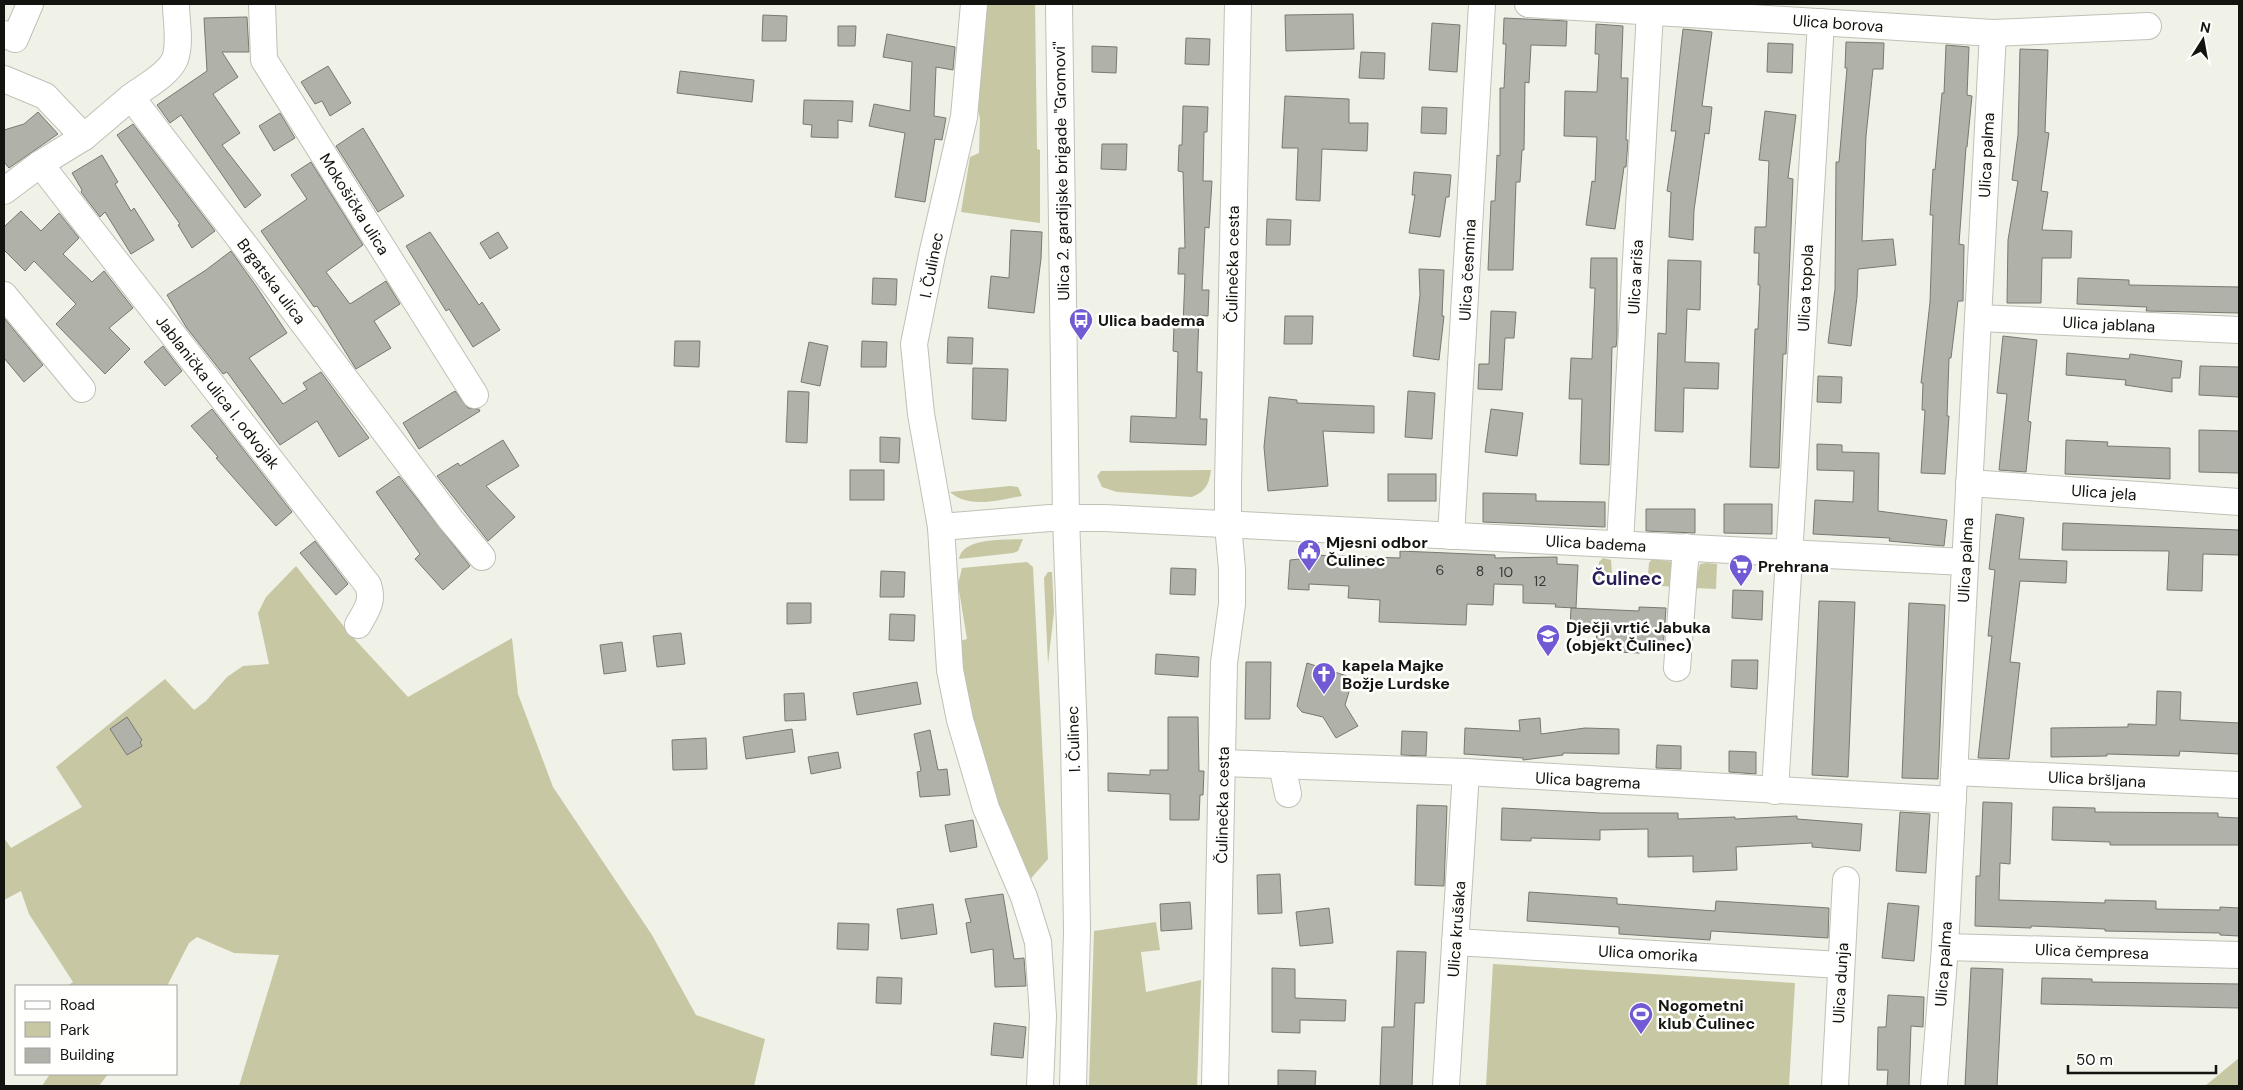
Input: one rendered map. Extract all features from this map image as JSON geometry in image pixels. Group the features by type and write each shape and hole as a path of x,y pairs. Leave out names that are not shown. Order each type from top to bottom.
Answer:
{"street":[{"path":"4,34 16,39 30,4"},
{"path":"4,190 40,164 84,137 168,68 175,58 178,38 176,4"},
{"name":"Mokošička ulica","path":"262,4 264,60 475,395"},
{"name":"I. Čulinec","path":"974,4 964,117 932,255 914,344 922,414 941,527 950,670 960,720 986,808 1024,896 1038,942 1043,1016 1040,1086"},
{"name":"Ulica 2. gardijske brigade \"Gromovi\"","path":"1059,4 1066,518"},
{"name":"Čulinečka cesta","path":"1215,1086 1224,663 1232,604 1232,569 1228,525 1238,4"},
{"name":"Ulica česmina","path":"1451,536 1482,4"},
{"name":"Ulica borova","path":"1528,4 1614,6 1650,12 1993,33 2148,26"},
{"name":"Ulica ariša","path":"1620,543 1650,12"},
{"name":"Ulica topola","path":"1775,791 1821,22"},
{"name":"Ulica palma","path":"1934,1086 1945,947 1993,33"},
{"path":"4,79 45,96 84,137"},
{"name":"Brgatska ulica","path":"131,97 451,520 482,557"},
{"name":"Jablanička ulica I. odvojak","path":"40,164 368,585 371,594 370,604 358,625"},
{"path":"4,294 82,388"},
{"name":"Ulica jablana","path":"1978,318 2239,330"},
{"name":"Ulica jela","path":"1969,483 2239,502"},
{"path":"941,527 1066,518 1228,525"},
{"name":"I. Čulinec","path":"1066,518 1074,736 1077,931 1073,1086"},
{"name":"Ulica badema","path":"1228,525 1620,543 1789,554 1965,562"},
{"path":"1677,668 1686,547"},
{"name":"Ulica bagrema","path":"1222,763 1466,772 1953,800"},
{"path":"1282,765 1288,794"},
{"name":"Ulica krušaka","path":"1446,1086 1466,772"},
{"name":"Ulica bršljana","path":"1954,772 2239,785"},
{"name":"Ulica dunja","path":"1835,1086 1846,880"},
{"name":"Ulica omorika","path":"1455,942 1840,965"},
{"name":"Ulica čempresa","path":"1945,947 2239,955"}],"green space":[{"path":"983,4 1035,4 1037,149 1040,150 1040,223 961,212 970,157 979,153 980,118 973,90"},
{"path":"1211,470 1206,486 1201,492 1192,497 1117,492 1102,487 1097,476 1101,471"},
{"path":"1010,486 1018,487 1022,496 975,502 958,497 950,492"},
{"path":"1023,539 1018,551 1013,553 959,559 962,552 976,543"},
{"path":"1603,558 1611,560 1612,574 1648,575 1649,563 1652,559 1674,562 1677,587 1598,582 1599,562"},
{"path":"1027,562 1033,567 1048,859 1026,884 966,725 960,641 967,639 958,584 962,568"},
{"path":"1700,564 1717,564 1716,589 1694,588"},
{"path":"296,566 349,633 408,697 512,638 518,694 553,787 652,935 696,1015 765,1039 754,1086 239,1086 279,955 234,953 197,937 189,943 168,985 68,985 73,982 29,914 21,891 4,900 4,838 11,848 82,807 56,767 165,679 194,710 206,701 227,677 243,666 269,664 258,613 266,597"},
{"path":"1048,572 1052,572 1054,612 1048,664 1044,578"},
{"path":"1156,922 1160,950 1141,952 1146,992 1201,980 1197,1086 1089,1086 1094,931"},
{"name":"Nogometni klub Čulinec","path":"1493,964 1795,983 1789,1086 1486,1086"},
{"path":"2239,1058 2239,1086 2205,1086"},
{"path":"49,1075 107,1075 99,1086 42,1086"}],"building":[{"path":"1353,14 1354,49 1286,51 1285,15"},
{"path":"763,15 787,16 786,41 762,41"},
{"path":"247,17 249,52 222,52 238,77 213,94 240,133 222,145 261,195 245,208 181,115 170,123 157,105 207,71 204,18"},
{"path":"1504,18 1567,21 1566,46 1531,45 1529,83 1525,82 1524,150 1522,150 1520,182 1516,182 1513,270 1488,270 1491,201 1495,201 1497,155 1500,156 1500,88 1504,88 1506,44 1503,44"},
{"path":"1432,23 1460,25 1457,72 1429,70"},
{"path":"1596,24 1623,26 1621,78 1628,78 1626,167 1624,167 1615,229 1586,225 1592,181 1595,182 1597,137 1564,136 1565,91 1597,92 1599,54 1595,54"},
{"path":"838,26 856,26 855,46 838,46"},
{"path":"1683,29 1712,32 1702,106 1712,107 1709,134 1705,133 1694,210 1693,240 1669,237 1671,192 1667,191 1676,131 1671,131"},
{"path":"887,34 955,47 953,70 936,67 934,116 946,118 942,140 935,139 925,202 895,197 905,133 869,126 874,104 910,111 912,62 883,57"},
{"path":"1186,38 1210,39 1209,65 1185,64"},
{"path":"1846,42 1884,43 1883,69 1873,69 1866,136 1862,241 1893,239 1896,265 1858,269 1857,297 1851,346 1828,343 1835,289 1836,162 1839,162 1847,68 1845,68"},
{"path":"1768,43 1793,44 1792,73 1767,72"},
{"path":"1946,45 1969,47 1967,95 1972,96 1966,147 1959,244 1964,245 1963,301 1958,301 1951,358 1949,358 1947,416 1949,416 1945,474 1921,473 1925,410 1922,410 1923,383 1921,383 1930,302 1933,215 1930,215 1933,169 1935,170 1942,93 1944,93"},
{"path":"1092,46 1117,47 1116,73 1092,72"},
{"path":"2020,49 2048,50 2045,132 2049,133 2041,191 2048,192 2042,230 2072,231 2071,258 2042,258 2041,303 2007,303 2008,240 2018,181 2012,180 2018,135"},
{"path":"1361,52 1385,53 1384,79 1359,78"},
{"path":"328,66 351,103 330,116 322,101 315,104 301,82"},
{"path":"680,71 754,80 752,102 677,93"},
{"path":"1285,96 1349,99 1349,123 1368,123 1367,151 1322,149 1320,201 1296,200 1298,148 1282,148"},
{"path":"804,100 853,101 852,122 838,120 838,138 811,137 812,125 803,124"},
{"path":"1183,106 1208,107 1207,132 1204,132 1203,181 1212,181 1209,228 1205,227 1202,290 1209,290 1208,316 1199,315 1197,372 1202,372 1200,419 1207,419 1206,445 1130,442 1131,416 1176,418 1178,352 1173,351 1174,325 1183,326 1185,274 1178,274 1179,248 1185,248 1183,172 1178,171 1179,145 1182,145"},
{"path":"1422,107 1447,108 1446,134 1421,133"},
{"path":"1765,111 1796,115 1788,178 1793,179 1786,354 1783,354 1779,468 1750,467 1755,329 1758,329 1760,285 1758,285 1759,253 1754,253 1755,227 1766,227 1769,161 1759,160"},
{"path":"38,112 58,134 9,168 4,162 4,130 24,124"},
{"path":"280,113 295,138 274,151 259,126"},
{"path":"133,124 215,231 192,248 178,225 180,224 117,135"},
{"path":"363,128 404,196 378,212 336,146"},
{"path":"1102,144 1127,144 1126,170 1101,169"},
{"path":"102,155 118,182 115,184 131,211 134,208 154,240 131,254 105,212 100,217 81,192 82,190 72,173"},
{"path":"311,162 363,245 326,272 350,304 386,281 400,304 374,321 391,348 356,369 317,306 314,307 261,231 307,199 291,175"},
{"path":"1414,172 1451,175 1449,197 1446,197 1440,237 1409,233 1415,195 1412,195"},
{"path":"21,211 41,231 59,213 79,238 63,254 92,282 104,271 133,308 109,328 130,349 105,374 56,324 76,304 34,261 25,271 4,250 4,227"},
{"path":"1267,219 1291,220 1290,245 1266,245"},
{"path":"1011,230 1042,232 1041,259 1034,313 988,308 991,276 1009,278"},
{"path":"430,232 479,305 482,302 500,330 473,347 449,309 446,311 406,246"},
{"path":"498,232 508,248 490,259 480,243"},
{"path":"231,251 287,333 249,358 283,404 307,389 303,383 321,372 369,438 339,457 317,421 280,445 227,372 223,374 186,327 167,295"},
{"path":"1591,258 1617,258 1617,339 1616,347 1612,347 1609,465 1580,464 1582,399 1569,399 1571,358 1592,359 1595,288 1590,288"},
{"path":"1668,260 1701,261 1700,310 1687,309 1685,362 1719,363 1718,389 1684,388 1683,432 1655,431 1658,333 1666,334"},
{"path":"1419,269 1444,270 1442,316 1444,316 1439,360 1413,356 1420,295"},
{"path":"873,278 897,279 896,305 872,304"},
{"path":"2078,278 2129,280 2129,285 2239,287 2239,313 2146,311 2147,307 2077,304"},
{"path":"1491,311 1516,312 1514,338 1505,338 1502,390 1478,389 1479,364 1489,364"},
{"path":"1285,316 1313,316 1312,344 1284,344"},
{"path":"4,318 43,365 24,382 4,358"},
{"path":"2003,336 2037,340 2028,421 2031,422 2026,472 1999,470 2007,394 1997,393"},
{"path":"948,337 973,338 972,364 947,363"},
{"path":"675,341 700,341 699,367 674,366"},
{"path":"862,341 887,342 886,367 861,367"},
{"path":"809,342 828,346 820,386 801,382"},
{"path":"163,346 182,371 165,386 144,362"},
{"path":"2067,353 2129,359 2130,354 2182,361 2180,378 2172,378 2172,392 2125,385 2126,380 2066,375"},
{"path":"2200,366 2239,367 2239,397 2199,395"},
{"path":"973,368 1008,369 1006,421 972,419"},
{"path":"1818,376 1842,377 1841,403 1817,402"},
{"path":"455,391 468,408 479,409 480,411 419,449 403,423"},
{"path":"788,391 809,392 807,443 786,442"},
{"path":"1408,391 1435,393 1432,439 1405,437"},
{"path":"1269,397 1297,400 1297,403 1374,406 1374,433 1323,431 1328,486 1268,491 1264,447"},
{"path":"212,409 292,512 276,526 216,458 218,457 191,426"},
{"path":"1491,409 1523,413 1517,456 1485,452"},
{"path":"2199,430 2239,431 2239,473 2199,472"},
{"path":"880,437 900,438 899,463 880,462"},
{"path":"503,440 519,466 486,486 515,517 488,541 437,476 458,463 460,466"},
{"path":"2066,440 2108,442 2107,446 2170,448 2170,479 2065,474"},
{"path":"1817,444 1842,445 1842,452 1879,453 1878,511 1947,520 1944,546 1889,541 1890,538 1813,534 1815,500 1853,502 1854,471 1817,470"},
{"path":"850,470 884,470 884,500 850,500"},
{"path":"1388,474 1436,474 1436,501 1388,501"},
{"path":"399,476 470,566 443,590 415,559 420,554 376,492"},
{"path":"1483,493 1536,494 1536,501 1605,502 1605,527 1483,522"},
{"path":"1724,504 1772,504 1772,534 1724,533"},
{"path":"1646,509 1695,509 1695,533 1646,531"},
{"path":"1996,514 2024,518 2019,559 2067,561 2066,583 2020,581 2010,662 2020,663 2009,759 1978,758 1992,636 1988,636 1995,570 1989,569"},
{"path":"2063,523 2239,530 2239,555 2203,554 2202,591 2167,590 2169,551 2062,550"},
{"path":"315,541 348,584 336,595 300,553"},
{"path":"1400,551 1495,555 1495,558 1557,557 1557,564 1578,565 1576,608 1555,607 1556,604 1523,603 1523,585 1494,584 1493,605 1467,604 1466,625 1379,622 1380,600 1348,598 1349,586 1309,584 1309,590 1288,589 1290,560 1310,558 1311,555 1400,558"},
{"path":"1171,568 1196,569 1195,595 1170,594"},
{"path":"881,571 905,572 904,597 880,597"},
{"path":"1733,590 1763,591 1762,620 1732,618"},
{"path":"1819,601 1855,602 1848,777 1812,775"},
{"path":"787,603 811,603 811,623 787,624"},
{"path":"1909,603 1945,605 1938,779 1902,778"},
{"path":"1639,607 1666,608 1663,649 1640,648 1640,653 1615,652 1615,647 1596,646 1597,629 1570,629 1571,608 1639,611"},
{"path":"890,614 915,615 914,641 889,640"},
{"path":"681,633 685,664 657,667 653,636"},
{"path":"622,642 626,671 604,674 600,645"},
{"path":"1156,654 1199,657 1198,677 1155,674"},
{"path":"1732,660 1758,660 1757,689 1731,687"},
{"path":"1246,662 1271,662 1270,719 1245,719"},
{"name":"kapela Majke Božje Lurdske","path":"1307,663 1347,676 1351,685 1345,705 1358,726 1336,738 1323,717 1302,712 1297,706"},
{"path":"917,682 921,704 857,715 853,693"},
{"path":"2157,691 2181,692 2180,720 2239,723 2239,754 2180,751 2179,756 2107,754 2107,756 2051,757 2051,728 2128,727 2128,724 2156,725"},
{"path":"804,693 806,720 785,721 784,694"},
{"path":"127,717 142,740 140,742 142,746 127,755 110,729"},
{"path":"1168,717 1198,717 1199,771 1204,771 1203,795 1200,795 1199,820 1170,820 1170,794 1108,791 1108,773 1150,775 1150,770 1168,770"},
{"path":"1540,718 1541,734 1585,728 1619,729 1619,754 1563,753 1563,755 1523,760 1523,758 1464,754 1465,728 1520,731 1519,720"},
{"path":"792,729 795,752 746,759 743,737"},
{"path":"930,730 938,770 947,769 950,795 920,797 917,772 921,771 914,734"},
{"path":"1402,731 1427,732 1426,756 1401,755"},
{"path":"706,738 707,769 673,770 672,740"},
{"path":"1657,745 1681,746 1681,769 1656,768"},
{"path":"1729,751 1756,752 1756,774 1729,772"},
{"path":"838,752 841,768 811,774 808,757"},
{"path":"1983,802 2012,803 2010,864 2000,863 1999,900 2105,903 2105,900 2156,901 2156,909 2220,910 2220,907 2239,908 2239,936 2220,935 2220,933 2105,931 2105,929 2031,926 2031,928 1975,926 1976,876 1980,876"},
{"path":"1417,805 1447,806 1444,886 1415,885"},
{"path":"2053,807 2095,808 2095,812 2218,813 2218,817 2239,818 2239,845 2110,845 2110,842 2052,840"},
{"path":"1502,808 1601,813 1678,813 1678,819 1797,816 1797,819 1862,824 1860,851 1812,847 1812,843 1736,847 1737,870 1693,872 1693,856 1648,857 1648,829 1600,830 1600,840 1531,838 1531,841 1501,840"},
{"path":"1900,812 1930,814 1926,873 1896,871"},
{"path":"973,820 977,847 950,852 945,825"},
{"path":"1280,874 1282,913 1258,914 1257,875"},
{"path":"1529,892 1617,898 1617,904 1715,911 1716,901 1829,908 1828,938 1711,931 1710,940 1619,934 1619,927 1527,921"},
{"path":"1003,894 1014,959 1024,958 1026,986 995,987 993,949 971,953 966,923 971,922 965,899"},
{"path":"1190,902 1192,929 1161,931 1160,904"},
{"path":"1888,903 1919,906 1914,961 1882,958"},
{"path":"933,904 937,934 901,939 897,909"},
{"path":"1329,908 1333,943 1300,946 1296,912"},
{"path":"838,923 869,924 868,950 837,949"},
{"path":"1397,951 1426,952 1424,1003 1415,1003 1412,1086 1380,1086 1382,1027 1394,1027"},
{"path":"1272,968 1295,969 1295,998 1346,1000 1345,1021 1300,1020 1300,1033 1272,1032"},
{"path":"1971,968 2003,969 1997,1086 1965,1086"},
{"path":"877,977 902,978 901,1004 876,1003"},
{"path":"2042,978 2092,979 2092,982 2239,984 2239,1008 2041,1004"},
{"path":"1888,995 1924,997 1923,1027 1911,1026 1909,1086 1887,1086 1888,1070 1877,1070 1878,1027 1886,1027"},
{"path":"994,1023 1026,1027 1023,1058 991,1055"},
{"path":"1278,1070 1316,1071 1315,1086 1278,1086"}],"place":[{"name":"Ulica badema","path":"1081,341"},
{"name":"Mjesni odbor Čulinec","path":"1309,572"},
{"name":"Prehrana","path":"1741,587"},
{"name":"Dječji vrtić Jabuka (objekt Čulinec)","path":"1548,657"},
{"name":"kapela Majke Božje Lurdske","path":"1324,695"},
{"name":"Nogometni klub Čulinec","path":"1641,1035"}],"district":[{"name":"Čulinec","path":"1627,578"}]}
